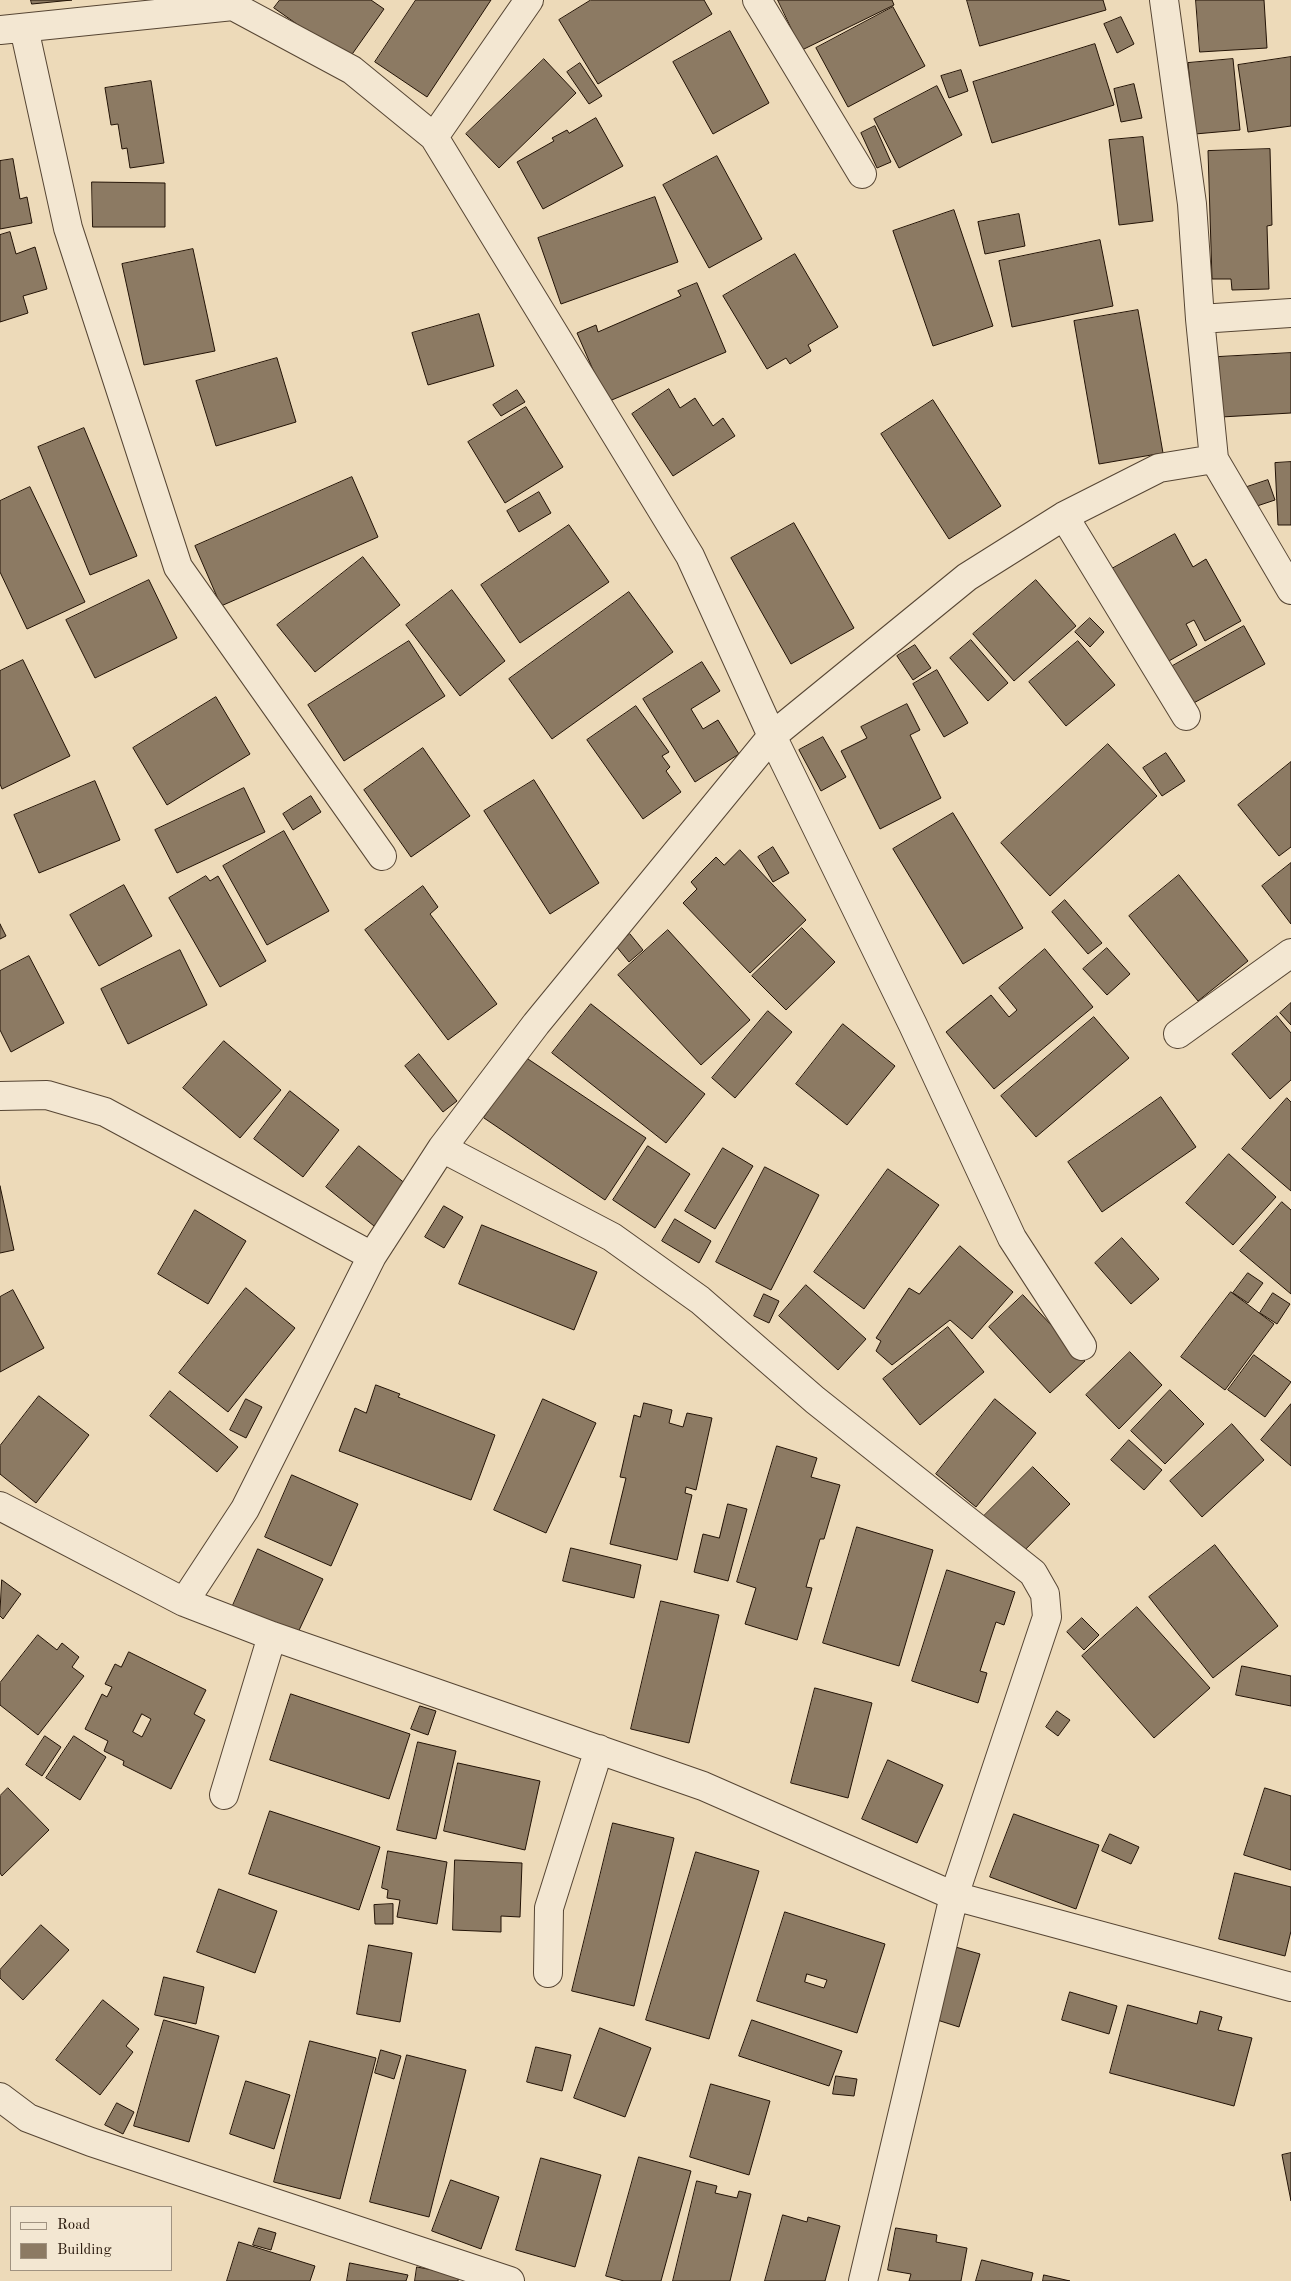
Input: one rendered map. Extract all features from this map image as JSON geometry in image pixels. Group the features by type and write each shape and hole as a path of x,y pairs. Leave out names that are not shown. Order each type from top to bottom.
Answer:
{"street":[{"path":"434,137 529,0"},
{"path":"758,0 862,174"},
{"path":"1164,0 1192,204 1200,319 1214,459 1291,590"},
{"path":"382,856 178,567 68,228 12,29 233,3 352,70 434,137 690,556 772,736 913,1025 1012,1238 1082,1346"},
{"path":"1200,319 1291,313"},
{"path":"184,1602 244,1509 372,1256 442,1148 536,1024 772,736 967,577 1064,516 1159,468 1214,459"},
{"path":"1064,516 1186,716"},
{"path":"1178,1034 1291,952"},
{"path":"0,1096 47,1095 105,1112 372,1256"},
{"path":"442,1148 612,1237 684,1288 815,1400 1033,1573 1045,1594 1047,1617 954,1896 864,2281"},
{"path":"0,1506 184,1602 272,1636 703,1786 954,1896 1291,1988"},
{"path":"224,1794 272,1636"},
{"path":"548,1973 549,1908 599,1749"},
{"path":"0,2097 6,2104 28,2118 91,2142 510,2281"}],"building":[{"path":"31,0 72,0 32,4"},
{"path":"280,0 371,0 384,9 348,60 274,8"},
{"path":"416,0 491,0 427,97 375,62"},
{"path":"591,0 704,0 712,14 598,84 559,20"},
{"path":"778,0 892,0 894,5 802,50"},
{"path":"967,0 1103,0 1106,10 980,46"},
{"path":"1196,0 1264,0 1267,48 1200,52"},
{"path":"893,7 925,66 848,107 816,48"},
{"path":"1121,17 1134,44 1117,53 1104,24"},
{"path":"730,31 769,103 713,134 673,62"},
{"path":"1095,44 1114,105 992,143 973,82"},
{"path":"1291,57 1291,126 1248,132 1238,65"},
{"path":"544,59 576,93 499,168 466,134"},
{"path":"1233,59 1240,130 1195,134 1188,63"},
{"path":"580,63 602,96 589,104 567,72"},
{"path":"961,70 968,91 949,98 941,76"},
{"path":"151,81 164,163 130,168 127,148 122,149 118,124 111,125 105,88"},
{"path":"1134,84 1142,118 1121,122 1114,89"},
{"path":"937,86 962,135 899,168 874,119"},
{"path":"596,118 623,166 543,209 517,162 554,141 552,138 567,130 569,133"},
{"path":"875,126 891,162 877,168 861,133"},
{"path":"1143,137 1153,221 1119,225 1109,140"},
{"path":"1270,149 1272,225 1267,226 1269,289 1232,290 1231,279 1212,279 1208,151"},
{"path":"717,156 762,239 709,268 663,185"},
{"path":"13,159 20,199 27,197 32,223 0,229 0,161"},
{"path":"92,182 165,183 165,227 93,227"},
{"path":"655,197 678,262 561,304 538,238"},
{"path":"954,210 993,326 933,346 893,231"},
{"path":"1019,214 1025,246 985,254 978,222"},
{"path":"10,232 16,254 35,247 47,289 23,296 28,313 0,322 0,235"},
{"path":"1100,240 1113,306 1012,327 999,261"},
{"path":"193,249 215,351 144,365 122,264"},
{"path":"795,254 838,327 808,345 811,351 790,364 786,358 767,369 723,296"},
{"path":"697,283 726,352 607,402 577,333 596,325 598,332 681,296 678,291"},
{"path":"1138,310 1163,453 1099,464 1074,321"},
{"path":"479,314 494,366 428,385 412,333"},
{"path":"1291,353 1291,413 1221,417 1218,357"},
{"path":"277,358 296,422 216,446 196,381"},
{"path":"669,389 680,408 695,398 713,426 723,418 735,436 673,476 632,414"},
{"path":"517,390 525,402 501,416 493,405"},
{"path":"933,400 1001,506 949,539 881,434"},
{"path":"526,407 563,467 505,503 468,442"},
{"path":"84,428 137,556 90,575 38,447"},
{"path":"1291,462 1291,525 1278,525 1275,463"},
{"path":"352,477 378,537 221,606 195,546"},
{"path":"1268,480 1275,500 1254,507 1247,487"},
{"path":"30,487 85,602 27,629 0,572 0,501"},
{"path":"539,492 551,513 519,532 507,511"},
{"path":"794,523 854,628 791,664 731,558"},
{"path":"569,525 609,582 520,643 481,585"},
{"path":"1175,534 1193,567 1206,559 1241,621 1205,641 1194,620 1186,624 1197,645 1160,666 1108,571"},
{"path":"363,557 400,605 315,672 277,625"},
{"path":"149,580 177,638 95,678 66,620"},
{"path":"1036,580 1076,626 1014,681 973,634"},
{"path":"452,590 505,661 460,696 406,625"},
{"path":"629,592 673,652 552,739 509,679"},
{"path":"1090,618 1104,632 1090,647 1075,632"},
{"path":"1244,626 1265,664 1190,705 1169,668"},
{"path":"971,640 1008,683 988,701 950,658"},
{"path":"409,641 445,696 344,761 308,705"},
{"path":"1078,641 1115,685 1066,726 1029,682"},
{"path":"915,645 931,668 913,680 897,656"},
{"path":"23,660 70,756 2,789 0,784 0,671"},
{"path":"702,662 720,691 691,709 703,729 718,720 739,754 695,782 643,699"},
{"path":"937,670 968,723 944,737 913,684"},
{"path":"216,697 250,754 167,805 133,748"},
{"path":"907,704 920,730 910,735 941,798 880,829 841,751 867,738 861,727"},
{"path":"636,706 669,752 662,756 670,767 666,771 681,792 643,819 587,740"},
{"path":"823,737 846,777 821,791 799,750"},
{"path":"1108,744 1157,796 1050,896 1001,843"},
{"path":"423,748 470,816 411,857 364,790"},
{"path":"1166,753 1185,781 1162,796 1143,768"},
{"path":"1291,762 1291,847 1279,856 1238,805"},
{"path":"534,780 599,883 550,914 484,811"},
{"path":"95,781 120,840 39,873 14,815"},
{"path":"244,788 265,832 177,873 155,830"},
{"path":"311,796 321,812 293,830 283,814"},
{"path":"953,813 1023,928 963,964 893,849"},
{"path":"284,831 329,911 267,945 223,866"},
{"path":"773,847 789,873 773,882 758,857"},
{"path":"740,850 806,920 750,973 683,903 697,889 691,882 716,857 724,865"},
{"path":"1291,863 1291,924 1262,886"},
{"path":"1179,875 1248,961 1198,1001 1129,916"},
{"path":"206,876 210,881 218,876 266,961 220,987 169,898"},
{"path":"124,885 152,936 99,966 70,915"},
{"path":"423,886 438,907 430,914 497,1004 448,1040 365,930"},
{"path":"1065,900 1102,943 1088,954 1052,912"},
{"path":"0,924 6,936 0,939"},
{"path":"802,928 835,962 786,1010 752,976"},
{"path":"668,930 750,1020 701,1065 618,975"},
{"path":"630,934 643,950 629,962 616,946"},
{"path":"1107,948 1130,974 1107,995 1083,969"},
{"path":"1045,949 1093,1007 994,1089 946,1032 991,995 1009,1017 1017,1010 999,988"},
{"path":"180,950 207,1005 128,1044 101,989"},
{"path":"29,956 64,1023 11,1052 0,1030 0,971"},
{"path":"1291,1003 1291,1025 1280,1013"},
{"path":"591,1004 705,1094 666,1143 552,1053"},
{"path":"768,1011 792,1032 735,1098 712,1078"},
{"path":"1277,1016 1291,1033 1291,1080 1270,1099 1232,1054"},
{"path":"1094,1017 1129,1058 1036,1137 1001,1096"},
{"path":"843,1024 895,1066 847,1125 796,1084"},
{"path":"224,1041 281,1090 240,1138 183,1088"},
{"path":"419,1054 457,1101 443,1112 405,1066"},
{"path":"525,1057 646,1138 605,1200 484,1118"},
{"path":"290,1091 339,1130 303,1177 254,1139"},
{"path":"1161,1097 1196,1147 1102,1212 1068,1162"},
{"path":"1287,1098 1291,1102 1291,1191 1242,1149"},
{"path":"359,1146 407,1185 374,1226 326,1187"},
{"path":"648,1146 690,1174 655,1228 613,1200"},
{"path":"723,1148 753,1166 715,1229 685,1211"},
{"path":"1229,1154 1276,1197 1233,1245 1186,1203"},
{"path":"765,1167 819,1195 771,1290 716,1262"},
{"path":"888,1169 939,1205 864,1309 814,1272"},
{"path":"0,1186 14,1250 0,1253"},
{"path":"1282,1202 1291,1210 1291,1294 1240,1251"},
{"path":"444,1206 463,1217 444,1248 425,1237"},
{"path":"195,1210 246,1241 208,1304 158,1274"},
{"path":"675,1219 711,1241 699,1263 662,1241"},
{"path":"482,1225 597,1272 574,1330 459,1284"},
{"path":"1122,1238 1159,1279 1131,1304 1095,1263"},
{"path":"960,1246 1013,1292 972,1339 950,1320 892,1365 876,1351 881,1341 876,1338 909,1288 919,1294"},
{"path":"1248,1273 1263,1283 1248,1303 1233,1293"},
{"path":"806,1285 866,1339 838,1370 779,1316"},
{"path":"246,1288 295,1328 228,1412 179,1373"},
{"path":"13,1290 44,1348 0,1372 0,1297"},
{"path":"1231,1292 1274,1324 1225,1390 1181,1357"},
{"path":"1273,1293 1290,1304 1277,1324 1260,1313"},
{"path":"764,1294 779,1301 769,1323 754,1316"},
{"path":"1023,1295 1085,1361 1050,1393 989,1327"},
{"path":"948,1327 984,1372 920,1425 883,1379"},
{"path":"1130,1352 1162,1385 1119,1429 1086,1395"},
{"path":"1254,1355 1291,1382 1265,1417 1228,1390"},
{"path":"376,1385 400,1394 398,1397 495,1435 471,1500 339,1451 355,1408 366,1413"},
{"path":"1170,1390 1204,1424 1165,1464 1131,1431"},
{"path":"170,1391 238,1447 217,1472 150,1416"},
{"path":"39,1396 89,1435 36,1503 0,1474 0,1446"},
{"path":"246,1399 262,1407 246,1438 230,1430"},
{"path":"543,1399 596,1423 546,1533 494,1510"},
{"path":"995,1399 1036,1433 976,1507 936,1474"},
{"path":"644,1403 672,1410 669,1423 683,1427 687,1413 712,1418 696,1490 686,1487 685,1493 692,1495 677,1560 610,1544 626,1478 620,1477 634,1415 640,1417"},
{"path":"1291,1404 1291,1466 1261,1440"},
{"path":"1232,1424 1264,1460 1202,1517 1170,1481"},
{"path":"1129,1440 1162,1470 1144,1490 1111,1460"},
{"path":"777,1446 817,1458 811,1477 840,1485 824,1539 820,1539 806,1587 812,1588 797,1640 745,1624 756,1588 737,1582"},
{"path":"1033,1467 1070,1504 1018,1557 980,1520"},
{"path":"292,1475 358,1504 331,1566 265,1537"},
{"path":"728,1504 747,1509 728,1581 694,1572 703,1534 719,1538"},
{"path":"857,1527 933,1550 899,1666 823,1643"},
{"path":"1215,1545 1278,1626 1213,1678 1149,1597"},
{"path":"571,1548 641,1565 634,1598 563,1581"},
{"path":"258,1549 323,1579 294,1641 230,1612"},
{"path":"947,1570 1015,1592 1004,1625 996,1622 980,1671 987,1673 978,1703 912,1681"},
{"path":"2,1580 21,1594 3,1619 0,1616"},
{"path":"661,1601 719,1615 689,1743 631,1729"},
{"path":"1137,1607 1210,1688 1154,1738 1082,1656"},
{"path":"1082,1618 1099,1635 1084,1650 1067,1632"},
{"path":"38,1635 57,1650 62,1643 79,1657 72,1667 84,1676 38,1735 0,1705 0,1683"},
{"path":"129,1652 206,1690 194,1714 205,1720 171,1789 123,1765 124,1761 104,1751 108,1741 85,1729 102,1694 107,1697 112,1687 105,1684 115,1664 121,1667","holes":["142,1714 151,1719 142,1737 133,1732"]},
{"path":"1242,1666 1291,1676 1291,1706 1236,1695"},
{"path":"815,1688 872,1703 848,1798 791,1783"},
{"path":"291,1694 410,1734 389,1799 270,1760"},
{"path":"420,1706 436,1711 428,1735 411,1729"},
{"path":"1057,1711 1070,1720 1058,1736 1046,1727"},
{"path":"45,1736 61,1747 42,1776 26,1765"},
{"path":"74,1736 106,1757 80,1800 46,1778"},
{"path":"418,1742 456,1751 436,1839 397,1830"},
{"path":"888,1760 943,1785 917,1843 862,1819"},
{"path":"458,1763 540,1781 525,1850 444,1831"},
{"path":"8,1788 49,1830 2,1876 0,1873 0,1796"},
{"path":"1265,1788 1291,1796 1291,1870 1244,1855"},
{"path":"270,1811 380,1847 359,1910 249,1874"},
{"path":"1014,1814 1099,1845 1076,1909 990,1877"},
{"path":"613,1823 674,1838 634,2006 572,1991"},
{"path":"1110,1834 1139,1847 1131,1864 1102,1851"},
{"path":"388,1851 447,1862 437,1924 397,1917 400,1900 387,1898 388,1890 382,1888"},
{"path":"696,1852 759,1871 709,2039 646,2020"},
{"path":"455,1860 522,1863 520,1917 501,1916 501,1932 453,1930"},
{"path":"1235,1873 1291,1887 1291,1931 1285,1956 1219,1939"},
{"path":"219,1889 277,1911 255,1973 197,1952"},
{"path":"393,1904 393,1924 375,1924 374,1905"},
{"path":"785,1912 885,1944 857,2033 757,2001","holes":["807,1974 827,1980 824,1988 805,1982"]},
{"path":"41,1925 69,1950 23,2000 0,1978 0,1970"},
{"path":"369,1945 412,1953 400,2022 357,2014"},
{"path":"952,1946 980,1954 959,2027 931,2018"},
{"path":"164,1977 204,1987 196,2024 155,2015"},
{"path":"1070,1992 1117,2006 1109,2034 1062,2020"},
{"path":"103,2000 139,2029 126,2046 133,2052 100,2095 56,2060"},
{"path":"1128,2005 1197,2024 1200,2011 1222,2017 1218,2030 1252,2038 1234,2106 1110,2073"},
{"path":"164,2020 219,2036 189,2142 134,2126"},
{"path":"752,2020 842,2051 829,2086 739,2056"},
{"path":"600,2028 651,2048 625,2117 574,2098"},
{"path":"310,2041 376,2058 340,2199 274,2182"},
{"path":"536,2047 571,2055 562,2091 527,2082"},
{"path":"381,2050 401,2056 394,2079 375,2073"},
{"path":"407,2055 466,2070 429,2217 370,2202"},
{"path":"836,2076 857,2079 854,2096 833,2094"},
{"path":"246,2081 290,2095 274,2149 230,2134"},
{"path":"711,2084 770,2101 749,2175 690,2157"},
{"path":"117,2103 134,2112 123,2134 105,2125"},
{"path":"1291,2153 1291,2201 1282,2155"},
{"path":"639,2157 691,2171 661,2281 624,2281 606,2276"},
{"path":"541,2158 601,2175 575,2267 516,2250"},
{"path":"451,2180 499,2197 481,2249 432,2231"},
{"path":"697,2181 717,2186 715,2193 737,2198 739,2191 751,2194 730,2281 673,2281"},
{"path":"783,2215 807,2222 808,2217 840,2226 825,2281 765,2281"},
{"path":"259,2228 276,2233 271,2250 253,2245"},
{"path":"896,2228 937,2235 936,2242 967,2248 961,2281 909,2281 911,2274 888,2270"},
{"path":"239,2242 315,2266 310,2281 227,2281"},
{"path":"982,2260 1033,2273 1031,2281 976,2281"},
{"path":"350,2263 408,2275 406,2281 347,2281"},
{"path":"417,2267 459,2275 458,2281 415,2281"},
{"path":"1044,2275 1070,2281 1043,2281"}]}
